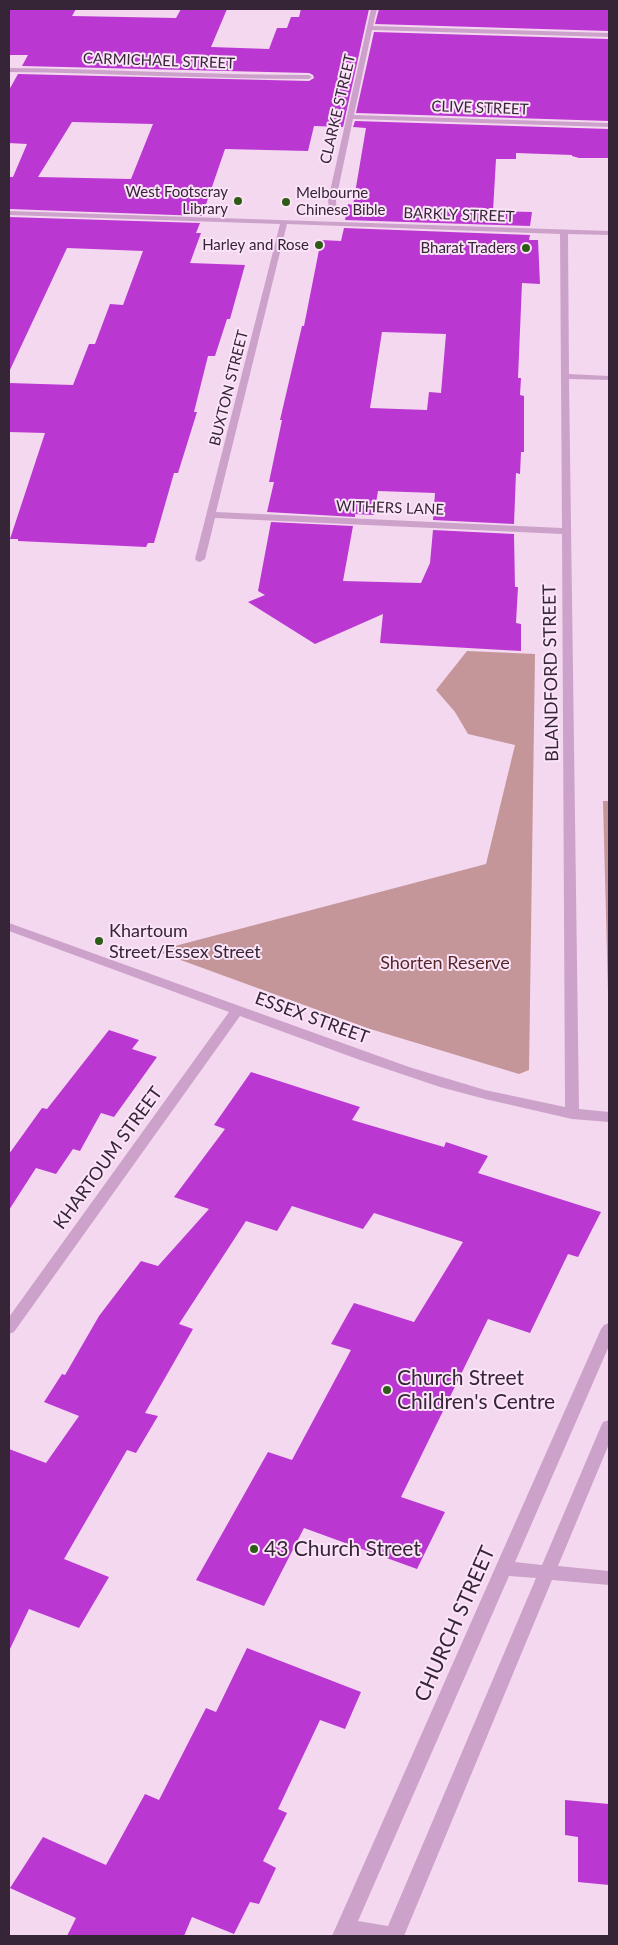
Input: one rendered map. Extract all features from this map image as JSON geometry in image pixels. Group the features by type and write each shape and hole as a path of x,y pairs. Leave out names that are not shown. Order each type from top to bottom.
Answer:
{"street":[{"name":"CLARKE STREET","path":"332,215 332,200 374,9"},
{"path":"370,28 609,34"},
{"name":"CARMICHAEL STREET","path":"9,70 309,77"},
{"name":"CLIVE STREET","path":"350,117 609,124"},
{"name":"BARKLY STREET","path":"9,213 609,233"},
{"name":"BUXTON STREET","path":"200,559 284,223"},
{"name":"BLANDFORD STREET","path":"564,232 572,1114"},
{"path":"565,376 609,378"},
{"name":"WITHERS LANE","path":"212,515 567,531"},
{"name":"ESSEX STREET","path":"9,927 373,1060 436,1080 514,1102 572,1114 609,1117"},
{"name":"KHARTOUM STREET","path":"9,1328 238,1010"},
{"name":"CHURCH STREET","path":"344,1933 609,1329"},
{"path":"344,1933 393,1936 609,1426"},
{"path":"503,1568 609,1578"}],"green space":[{"name":"Shorten Reserve","path":"467,651 535,654 529,1070 519,1074 367,1028 156,951 486,864 515,745 468,734 455,712 436,690"},
{"path":"603,801 609,801 609,1030"}],"building":[{"path":"9,9 76,9 72,16 176,18 181,9 227,9 211,47 269,49 277,28 287,28 291,17 299,17 301,9 369,9 343,127 314,126 308,151 225,149 202,216 9,209 9,177 13,177 27,144 9,143 9,90 18,74 309,81 314,78 313,75 309,73 22,66 28,55 9,55","holes":["72,122 153,124 131,179 38,177"]},
{"path":"379,9 609,9 609,31 375,24"},
{"path":"374,32 609,39 609,121 356,113"},
{"path":"355,121 609,129 609,158 579,158 572,155 516,153 516,159 496,159 493,211 532,212 530,226 345,220 348,204 353,205 366,128 353,127"},
{"path":"9,217 200,223 196,233 201,233 190,263 245,265 230,319 227,319 215,356 208,356 194,412 197,412 178,473 174,473 154,543 148,543 146,547 18,541 18,539 10,539 45,433 9,432 9,383 73,385 89,344 95,344 110,304 123,305 143,251 67,248 9,372"},
{"path":"344,228 530,235 529,240 538,240 540,284 522,283 518,378 521,378 520,395 524,396 524,452 521,452 520,474 516,473 514,524 433,520 435,493 378,491 374,515 355,514 355,517 267,512 274,482 269,482 282,420 280,420 302,326 304,326 321,240 341,241","holes":["382,332 446,334 441,393 429,392 427,410 370,408"]},
{"path":"271,522 353,526 343,581 421,583 430,563 433,530 514,534 515,587 518,587 516,623 521,624 521,651 380,643 383,614 315,644 248,602 265,595 258,591"},
{"path":"109,1030 139,1040 132,1049 157,1057 114,1117 101,1113 80,1151 73,1149 56,1174 36,1168 9,1210 9,1154 42,1108 47,1109"},
{"path":"251,1072 360,1107 352,1120 444,1147 446,1142 488,1156 478,1173 601,1212 578,1257 568,1254 530,1333 488,1319 401,1497 445,1512 417,1569 304,1528 264,1606 196,1580 268,1452 292,1460 351,1350 331,1344 354,1303 414,1322 463,1242 374,1213 363,1229 292,1206 277,1231 246,1221 179,1324 193,1329 145,1413 158,1416 136,1453 127,1450 64,1559 109,1577 79,1628 29,1609 9,1651 9,1449 46,1463 79,1416 44,1402 62,1374 65,1375 99,1316 141,1261 158,1266 209,1209 174,1197 225,1129 214,1125"},
{"path":"247,1648 361,1692 345,1729 320,1720 278,1809 287,1813 263,1861 276,1868 259,1904 250,1902 234,1934 192,1917 184,1936 67,1936 76,1918 10,1888 43,1837 106,1865 145,1794 159,1800 206,1708 216,1712"},
{"path":"565,1800 609,1804 609,1885 578,1882 578,1837 565,1835"}],"place":[{"name":"West Footscray Library","path":"238,201"},
{"name":"Melbourne Chinese Bible","path":"286,202"},
{"name":"Harley and Rose","path":"319,245"},
{"name":"Bharat Traders","path":"526,248"},
{"name":"Khartoum Street/Essex Street","path":"99,941"},
{"name":"Church Street Children's Centre","path":"387,1390"},
{"name":"43 Church Street","path":"254,1549"}]}
